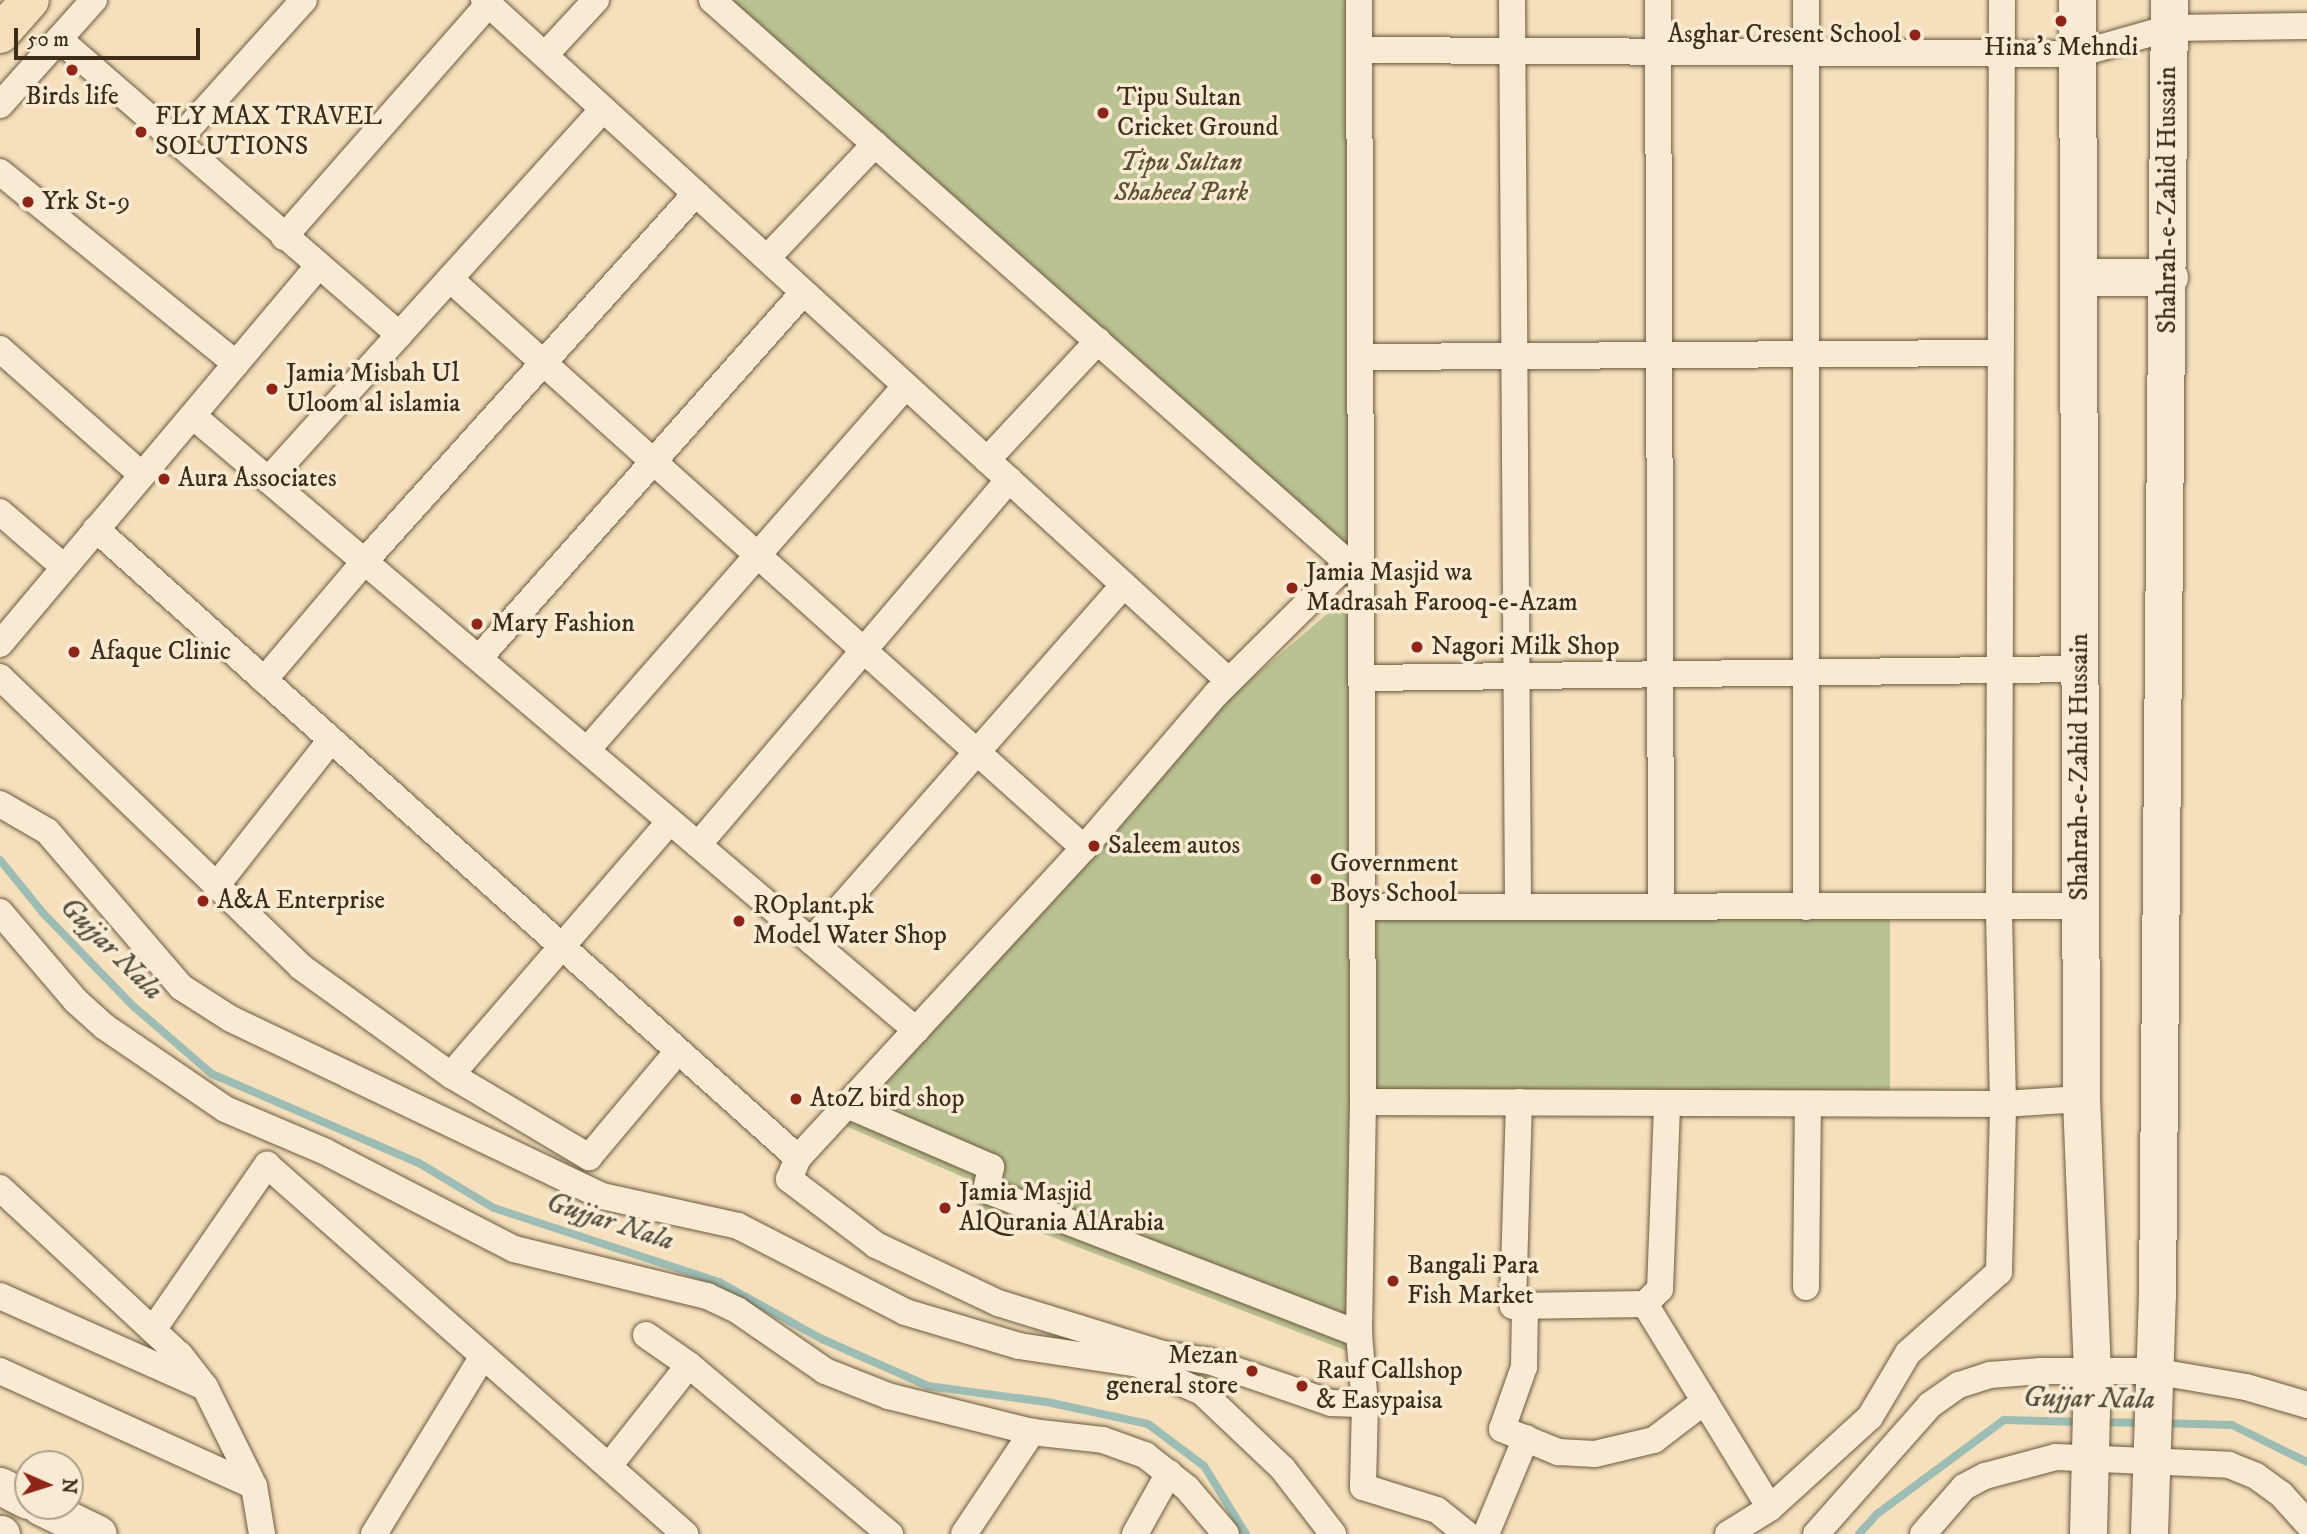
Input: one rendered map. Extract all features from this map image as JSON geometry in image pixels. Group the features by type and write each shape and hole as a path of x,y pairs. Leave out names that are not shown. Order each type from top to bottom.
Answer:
{"main road":[{"path":"0,34 30,0"},
{"name":"Shahrah-e-Zahid Hussain","path":"2077,0 2081,1099 2091,1379 2088,1534"},
{"name":"Shahrah-e-Zahid Hussain","path":"2149,1534 2169,277 2169,14"},
{"path":"2078,277 2169,277"},
{"path":"69,1520 98,1534"}],"street":[{"path":"0,105 94,0"},
{"path":"176,142 304,0"},
{"path":"545,55 596,0"},
{"path":"1359,0 1362,357 1356,567 1364,678 1363,1102 1359,1334 1365,1404 1363,1487 1437,1510 1467,1534"},
{"path":"1512,0 1518,907"},
{"path":"1658,0 1661,907"},
{"path":"1806,0 1806,907"},
{"path":"1728,1534 1769,1508 1870,1417 1908,1353 1999,1272 2003,1104 1999,906 2002,0"},
{"path":"284,237 486,2 1229,681"},
{"path":"724,4 874,144 1356,567"},
{"path":"1360,50 2077,54 2169,14 2307,26"},
{"path":"60,39 399,335"},
{"path":"268,480 603,109"},
{"path":"767,258 874,144"},
{"path":"0,172 236,364"},
{"path":"264,680 364,562 696,193"},
{"path":"0,644 318,267"},
{"path":"450,279 1084,848"},
{"path":"479,659 804,292"},
{"path":"987,460 1098,341"},
{"path":"0,349 142,475"},
{"path":"1362,357 2000,353"},
{"path":"587,750 906,386"},
{"path":"192,416 916,1030"},
{"path":"698,845 1009,480"},
{"path":"0,512 64,567"},
{"path":"96,529 798,1158"},
{"path":"1356,567 1229,681 1084,848 798,1158 789,1179 876,1245 999,1303 1163,1354 1209,1361 1331,1403 1365,1404"},
{"path":"811,941 1125,585"},
{"path":"1364,678 2079,669"},
{"path":"0,677 301,967 451,1075 589,1157 678,1051"},
{"path":"216,886 331,740"},
{"path":"0,804 47,831 181,987 231,1019 602,1196 738,1227 905,1312 1018,1346 1139,1364 1202,1392 1283,1469 1333,1534"},
{"path":"451,1075 670,821"},
{"path":"1363,907 2082,906"},
{"path":"0,912 76,1001 105,1027 225,1109 324,1151 514,1249 708,1296 737,1310 825,1371 888,1396 1032,1432 1103,1440 1145,1455 1169,1473 1226,1534"},
{"path":"1363,1102 2003,1104 2081,1099"},
{"path":"1519,1102 1513,1306 1646,1304 1660,1289 1667,1103"},
{"path":"1806,1287 1808,1104"},
{"path":"847,1105 991,1167 986,1190 1359,1334"},
{"path":"153,1330 267,1165 609,1466 678,1532"},
{"path":"0,1188 153,1330 205,1387 254,1486 262,1534"},
{"path":"0,1296 205,1387"},
{"path":"1646,1304 1769,1508"},
{"path":"1525,1306 1524,1367 1502,1429 1558,1452 1595,1454 1654,1440 1705,1401"},
{"path":"646,1335 690,1365 890,1534"},
{"path":"374,1534 483,1356"},
{"path":"609,1466 690,1365"},
{"path":"0,1371 254,1486"},
{"path":"1816,1534 1930,1405 1959,1385 1990,1375 2091,1379 2153,1377 2246,1387 2307,1405"},
{"path":"964,1534 1032,1432"},
{"path":"1486,1534 1527,1438"},
{"path":"1923,1534 1964,1487 1985,1476 2089,1448 2151,1449 2229,1465 2256,1476 2281,1494 2307,1523"},
{"path":"1135,1534 1169,1473"}],"green space":[{"name":"Tipu Sultan Shaheed Park","path":"735,0 1359,0 1363,570 725,12"},
{"path":"1354,591 1355,1354 982,1210 986,1187 843,1125 1225,701"},
{"path":"1363,907 1890,907 1890,1102 1363,1102"}],"waterway":[{"name":"Gujjar Nala","path":"0,860 43,913 132,1005 212,1074 419,1163 494,1208 719,1282 822,1339 928,1386 1047,1402 1148,1424 1204,1466 1246,1534"},
{"name":"Gujjar Nala","path":"1859,1534 1877,1514 2004,1420 2082,1422"},
{"name":"Gujjar Nala","path":"2098,1422 2145,1423"},
{"name":"Gujjar Nala","path":"2161,1423 2232,1425 2307,1462"}],"place":[{"name":"Hina's Mehndi","path":"2061,21"},
{"name":"Asghar Cresent School","path":"1915,35"},
{"name":"Birds life","path":"72,70"},
{"name":"Tipu Sultan Cricket Ground","path":"1103,113"},
{"name":"FLY MAX TRAVEL SOLUTIONS","path":"141,132"},
{"name":"Yrk St-9","path":"28,202"},
{"name":"Jamia Misbah Ul Uloom al islamia","path":"272,389"},
{"name":"Aura Associates","path":"164,479"},
{"name":"Jamia Masjid wa Madrasah Farooq-e-Azam","path":"1292,588"},
{"name":"Mary Fashion","path":"477,624"},
{"name":"Nagori Milk Shop","path":"1417,647"},
{"name":"Afaque Clinic","path":"74,652"},
{"name":"Saleem autos","path":"1094,846"},
{"name":"Government Boys School","path":"1316,879"},
{"name":"A&A Enterprise","path":"203,901"},
{"name":"ROplant.pk Model Water Shop","path":"739,921"},
{"name":"AtoZ bird shop","path":"796,1099"},
{"name":"Jamia Masjid AlQurania AlArabia","path":"945,1208"},
{"name":"Bangali Para Fish Market","path":"1393,1281"},
{"name":"Mezan general store","path":"1252,1371"},
{"name":"Rauf Callshop & Easypaisa","path":"1302,1386"}]}
